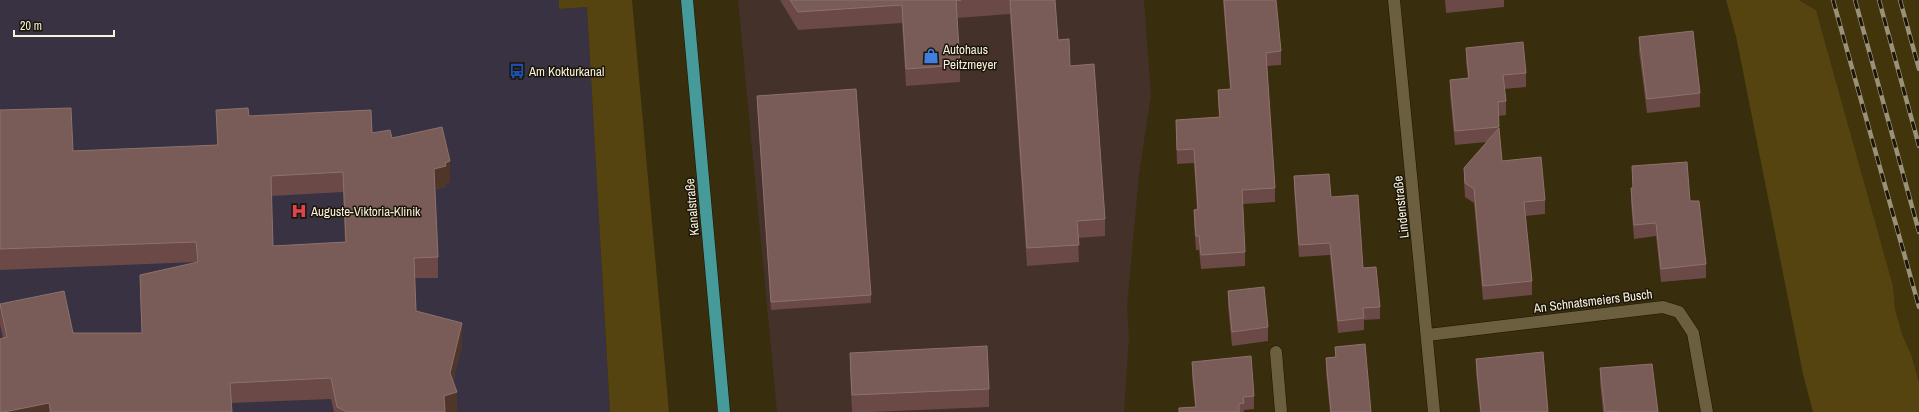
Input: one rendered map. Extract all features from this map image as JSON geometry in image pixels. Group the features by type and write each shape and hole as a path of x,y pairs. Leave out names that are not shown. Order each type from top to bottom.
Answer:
{"main road":[{"name":"Kanalstraße","path":"687,0 724,412"}],"street":[{"name":"Lindenstraße","path":"1394,0 1428,335 1434,412"},
{"name":"An Schnatsmeiers Busch","path":"1428,335 1663,307 1679,312 1693,333 1707,412"},
{"path":"1276,352 1281,412"}],"shaded area":[{"name":"Auguste-Viktoria-Klinik","path":"0,0 559,0 559,9 587,7 610,412 0,412"},
{"path":"559,0 632,0 669,412 610,412 587,7 559,9"},
{"path":"738,0 1144,0 1151,95 1139,175 1127,307 1129,337 1124,412 777,412"},
{"path":"1726,0 1799,0 1816,10 1893,286 1895,309 1902,334 1912,357 1919,383 1919,412 1813,412 1803,374 1736,36"},
{"path":"1799,0 1919,0 1919,383 1912,357 1902,334 1895,309 1893,286 1816,10"}],"building":[{"path":"790,0 956,0 960,65 906,69 902,5 798,12"},
{"path":"1010,0 1055,0 1058,40 1069,39 1070,66 1094,64 1105,219 1077,221 1079,245 1027,248"},
{"path":"1224,0 1276,0 1281,51 1266,53 1275,188 1242,190 1245,252 1201,255 1199,236 1196,236 1194,210 1198,209 1194,149 1177,150 1176,120 1220,117 1218,90 1231,89"},
{"path":"1693,31 1700,93 1647,99 1639,37"},
{"path":"1523,42 1526,73 1503,75 1506,101 1498,102 1499,127 1455,131 1450,80 1469,78 1466,48"},
{"path":"856,89 871,295 771,302 757,96"},
{"path":"71,108 73,151 218,145 216,110 248,108 249,116 371,110 372,133 390,130 392,138 442,127 450,161 445,163 446,166 434,169 438,257 414,258 416,311 462,323 450,373 457,392 444,396 445,412 347,412 337,407 331,378 230,383 232,412 51,412 49,403 0,412 0,339 7,337 0,304 64,291 73,333 142,333 140,275 198,262 196,242 0,249 0,110","holes":["343,172 346,242 273,246 271,176"]},
{"path":"1499,128 1502,161 1541,157 1545,200 1524,202 1532,281 1483,286 1474,189 1465,183 1464,168"},
{"path":"1687,162 1690,201 1699,201 1706,264 1661,269 1656,223 1634,225 1631,188 1633,188 1632,166"},
{"path":"1329,174 1331,197 1358,195 1363,268 1376,267 1380,307 1363,308 1364,318 1338,321 1330,243 1299,245 1294,176"},
{"path":"1264,287 1268,327 1232,332 1228,291"},
{"path":"1365,344 1371,412 1331,412 1326,358 1336,357 1335,347"},
{"path":"987,346 989,389 852,395 850,353"},
{"path":"1543,352 1548,412 1481,412 1476,359"},
{"path":"1251,356 1254,396 1243,397 1244,403 1239,404 1239,412 1179,412 1179,408 1196,407 1192,362"},
{"path":"1652,364 1658,412 1605,412 1600,368"}],"railway":[{"path":"1833,0 1919,307"},
{"path":"1855,0 1919,232"},
{"path":"1879,0 1919,146"},
{"path":"1900,0 1919,69"}],"place":[{"name":"Autohaus Peitzmeyer","path":"931,56"},
{"name":"Am Kokturkanal","path":"517,71"},
{"name":"Auguste-Viktoria-Klinik","path":"299,211"}]}
